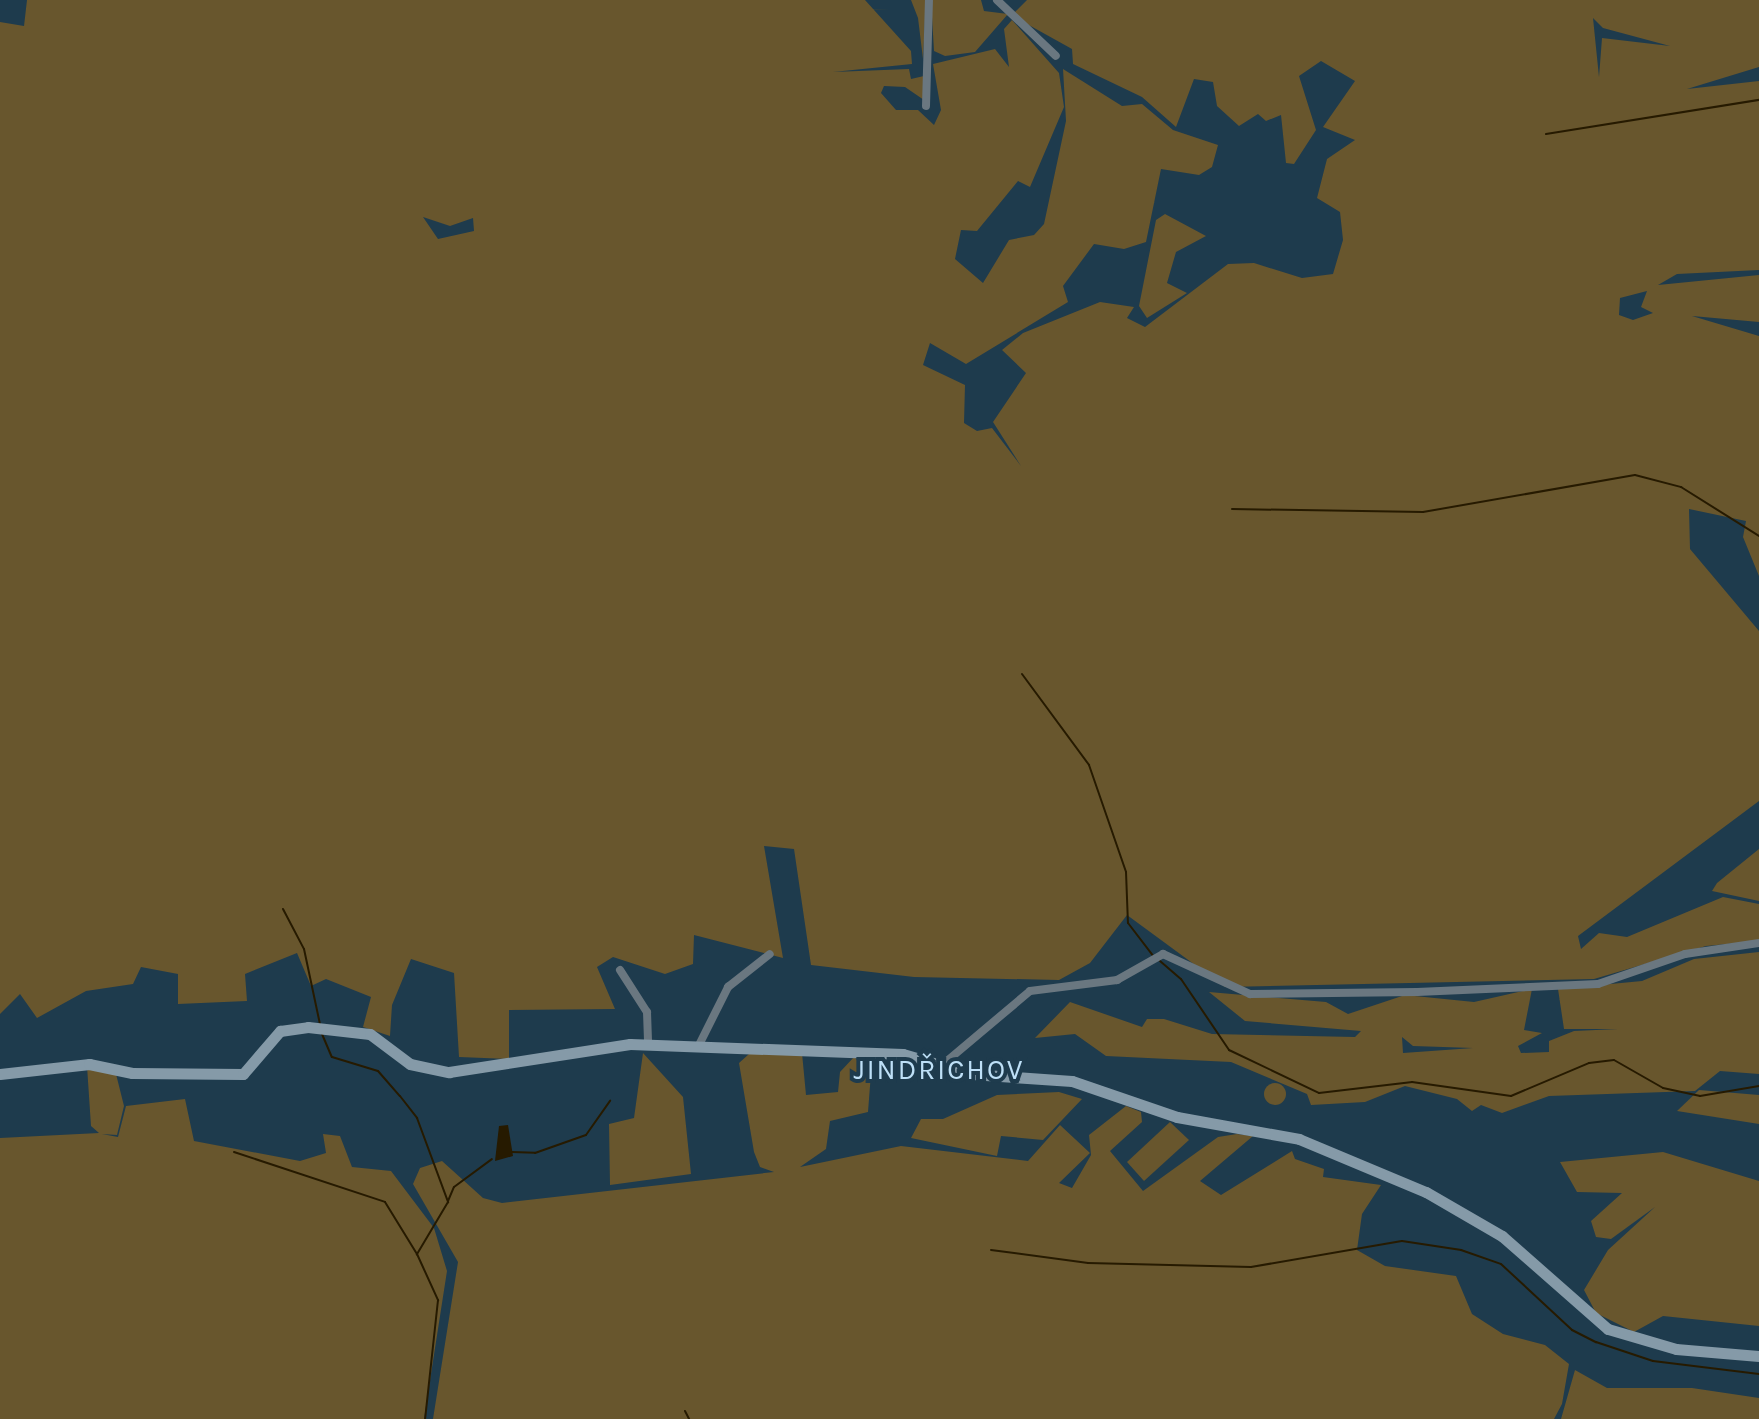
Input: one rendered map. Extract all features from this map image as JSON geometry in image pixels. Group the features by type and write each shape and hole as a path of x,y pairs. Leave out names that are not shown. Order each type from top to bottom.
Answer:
{"street":[{"path":"926,106 929,0"},
{"path":"997,0 1056,56"},
{"path":"941,1067 1030,991 1117,980 1163,954 1250,994 1417,992 1598,984 1685,954 1759,943"},
{"path":"700,1043 728,987 770,954"},
{"path":"620,970 647,1012 648,1046"},
{"path":"0,1074 89,1064 132,1073 243,1074 280,1031 308,1027 370,1034 410,1064 449,1072 648,1046 700,1043 839,1046 941,1067 1072,1081 1177,1117 1299,1139 1426,1192 1502,1236 1608,1329 1676,1349 1759,1356"}],"shaded area":[{"path":"27,0 865,0 911,51 912,64 833,72 909,69 911,79 924,76 924,100 905,87 884,86 881,93 896,110 918,110 934,125 941,110 933,64 995,49 1009,67 1004,29 1012,20 1059,73 1064,107 1030,187 1018,181 977,231 961,230 955,259 983,283 1009,240 1034,235 1044,224 1066,121 1063,69 1122,106 1142,104 1173,130 1218,145 1212,167 1199,175 1161,169 1146,242 1124,249 1094,244 1063,286 1068,302 966,364 930,343 923,365 965,385 964,423 977,431 992,428 1021,466 993,422 1026,373 1002,350 1023,333 1100,302 1134,307 1127,318 1145,327 1228,264 1254,263 1302,278 1333,274 1343,240 1340,212 1317,198 1327,159 1355,140 1323,127 1355,81 1321,61 1299,76 1316,130 1294,164 1286,163 1281,115 1266,121 1258,114 1239,126 1217,106 1213,82 1194,79 1176,127 1142,97 1073,64 1072,49 1018,19 1014,13 1027,0 1759,0 1759,67 1687,89 1759,81 1759,270 1677,274 1658,285 1759,275 1759,322 1692,316 1759,336 1759,576 1743,537 1746,521 1689,509 1690,549 1759,631 1759,801 1578,936 1581,949 1599,933 1627,937 1723,897 1759,904 1759,941 1706,946 1594,979 1225,987 1127,915 1090,963 1059,980 914,977 811,965 794,849 764,846 783,958 694,935 693,964 665,974 613,957 597,967 615,1009 509,1010 509,1059 459,1057 454,973 411,959 392,1005 390,1036 363,1027 371,997 326,979 311,986 297,953 245,974 247,1001 178,1004 178,974 141,967 133,984 86,991 37,1018 20,994 0,1014 0,22 24,26","holes":["1593,18 1603,28 1670,46 1602,38 1599,77","423,217 450,226 473,218 474,231 438,239","1647,291 1641,307 1653,313 1633,320 1619,315 1620,298"]},
{"path":"911,0 926,0 923,59 918,18"},
{"path":"931,0 981,0 984,11 1008,14 975,52 945,56 934,51"},
{"path":"1165,214 1206,236 1176,252 1167,283 1187,293 1147,318 1139,306 1156,220"},
{"path":"1759,849 1759,901 1712,891 1717,883"},
{"path":"1759,952 1759,1074 1720,1071 1695,1091 1549,1096 1502,1113 1481,1105 1472,1111 1457,1099 1405,1086 1365,1102 1311,1105 1307,1094 1231,1062 1106,1056 1075,1034 1035,1038 1070,1002 1142,1027 1147,1019 1164,1019 1212,1034 1355,1037 1361,1031 1245,1021 1209,992 1326,1002 1348,1014 1405,995 1474,1002 1532,989 1524,1030 1542,1033 1518,1046 1521,1053 1549,1052 1549,1041 1574,1031 1618,1029 1564,1029 1558,989 1642,981 1694,959","holes":["1402,1037 1413,1046 1473,1048 1403,1053"]},
{"path":"643,1053 683,1097 691,1174 610,1185 609,1124 634,1118"},
{"path":"802,1053 806,1095 838,1092 840,1072 854,1057 871,1073 868,1112 830,1121 826,1149 800,1167 901,1146 1028,1161 1060,1125 1090,1153 1059,1183 1072,1188 1091,1155 1089,1135 1126,1106 1141,1112 1142,1122 1110,1151 1143,1191 1218,1137 1237,1134 1253,1136 1200,1181 1221,1195 1292,1151 1295,1159 1324,1169 1323,1177 1381,1185 1362,1214 1357,1250 1385,1266 1456,1276 1472,1314 1503,1334 1545,1345 1569,1364 1562,1404 1554,1419 433,1419 458,1262 413,1184 420,1168 442,1161 483,1198 502,1203 774,1172 760,1167 754,1152 739,1063 749,1054"},
{"path":"87,1066 116,1074 124,1106 117,1135 102,1134 118,1137 126,1106 185,1099 194,1141 300,1161 326,1153 323,1134 340,1136 352,1167 391,1171 434,1228 447,1271 424,1419 0,1419 0,1138 99,1133 91,1126"},
{"path":"1275,1083 1286,1094 1275,1105 1264,1094"},
{"path":"1699,1090 1759,1095 1759,1124 1677,1111"},
{"path":"1059,1092 1082,1099 1043,1140 1001,1136 997,1156 911,1138 921,1119 943,1119 997,1095"},
{"path":"1170,1122 1189,1140 1144,1181 1127,1162"},
{"path":"508,1125 513,1156 495,1161 499,1126"},
{"path":"1663,1152 1759,1181 1759,1326 1663,1316 1634,1332 1596,1313 1584,1290 1608,1250 1655,1207 1611,1239 1596,1237 1591,1221 1622,1193 1577,1192 1560,1162"},
{"path":"1575,1370 1607,1388 1692,1388 1759,1398 1759,1419 1561,1419"}],"waterway":[{"path":"1546,134 1759,100"},
{"path":"1232,509 1423,512 1635,475 1681,487 1759,536"},
{"path":"1022,674 1089,765 1126,872 1128,923 1154,957"},
{"path":"283,909 304,949 320,1024"},
{"path":"1160,961 1181,979 1229,1050 1319,1093 1412,1082 1511,1096 1589,1063 1614,1060 1663,1088 1700,1096 1759,1086"},
{"path":"322,1034 332,1057 378,1071 417,1118 448,1202 417,1254 438,1300 425,1419"},
{"path":"512,1152 535,1153 586,1135 610,1101"},
{"path":"234,1152 385,1202 417,1254"},
{"path":"448,1201 454,1187 492,1159"},
{"path":"991,1250 1088,1263 1251,1267 1402,1241 1461,1250 1501,1264 1572,1330 1596,1342 1653,1361 1759,1374"},
{"path":"685,1411 689,1419"}],"district":[{"name":"JINDŘICHOV","path":"939,1070"}]}
